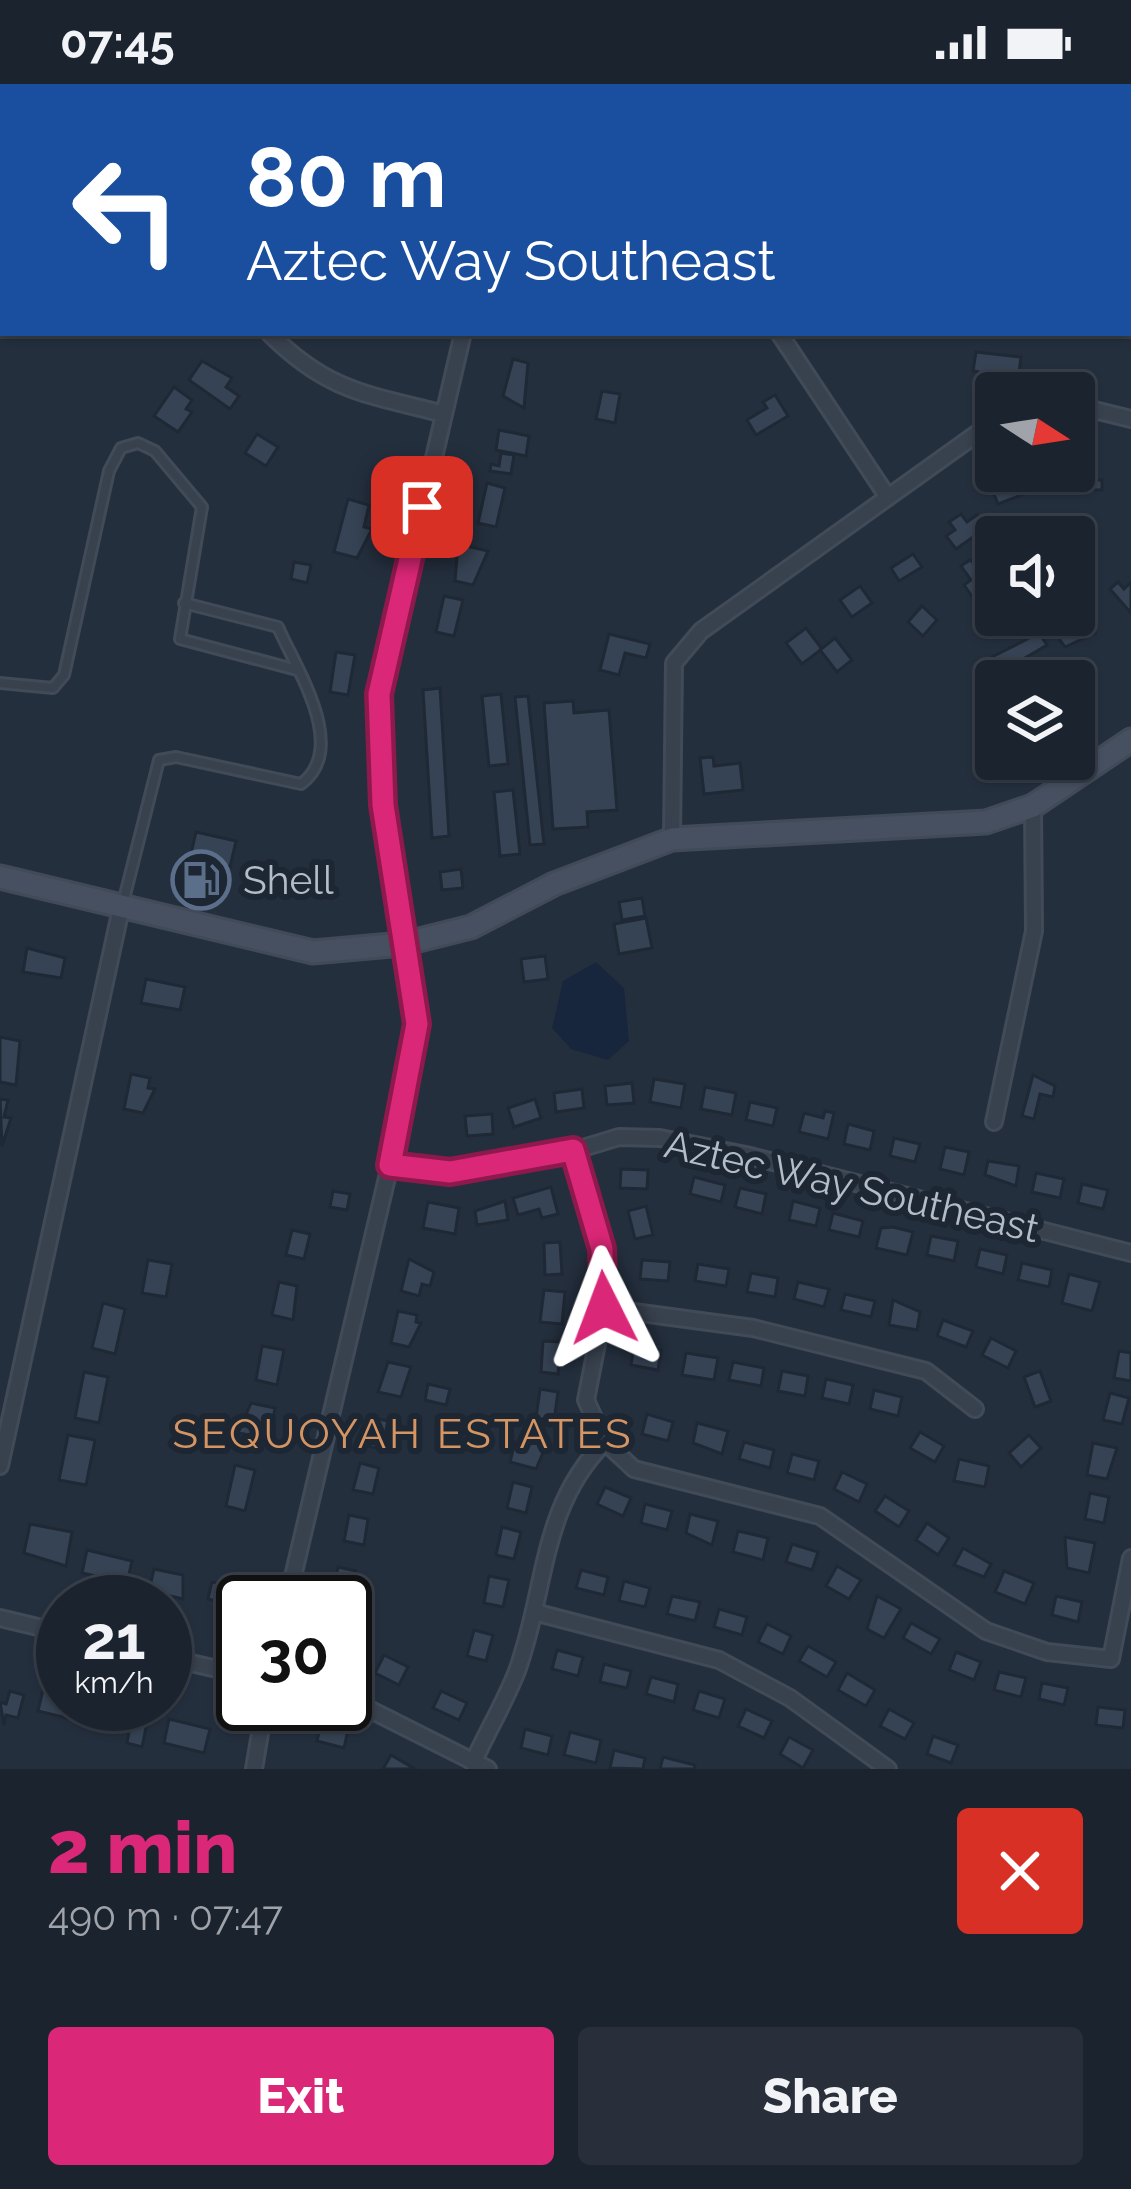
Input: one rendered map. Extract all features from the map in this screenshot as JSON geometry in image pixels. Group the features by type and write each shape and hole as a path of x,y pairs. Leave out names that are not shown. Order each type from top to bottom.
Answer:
{"street":[{"path":"272,336 305,369 337,386 444,414"},
{"path":"293,1575 390,1165 417,1024 383,805 379,694 462,336"},
{"path":"781,336 887,496"},
{"path":"1095,410 1131,419"},
{"path":"672,839 674,663 700,631 975,435"},
{"path":"2,876 314,952 403,944 471,927 554,884 672,839 929,829 986,822 1033,806 1131,740"},
{"path":"994,1122 1034,931 1033,806"},
{"path":"0,1466 122,904"},
{"name":"Aztec Way Southeast","path":"390,1165 450,1172 619,1137 660,1138 746,1155 1131,1253"},
{"path":"573,1150 602,1249 604,1308 586,1400 605,1442 634,1468 820,1516 986,1631 1048,1652 1111,1659 1131,1558"},
{"path":"604,1308 753,1328 926,1371 976,1409"},
{"path":"372,1711 480,1766 517,1672 555,1520 575,1471 605,1442"},
{"path":"534,1612 719,1660 790,1699 888,1769"},
{"path":"0,1618 36,1627"},
{"path":"254,1769 260,1731"}],"lane":[{"path":"0,683 53,688 64,675 109,471 128,443 155,451 202,507 178,631 186,644 297,670"},
{"path":"122,904 159,760 176,757 294,784 310,777 321,728 272,623 184,603"}],"water":[{"path":"596,962 624,988 629,1041 608,1060 571,1049 552,1028 563,981"}],"building":[{"path":"976,352 1021,357 1019,372 973,371"},
{"path":"513,359 528,363 524,408 503,396"},
{"path":"202,361 232,378 226,387 239,396 230,409 189,380"},
{"path":"174,387 192,400 186,409 192,412 178,432 154,416"},
{"path":"602,391 620,394 615,423 596,419"},
{"path":"775,395 788,416 756,435 747,420 767,408 763,402"},
{"path":"499,430 529,436 526,456 496,450"},
{"path":"257,434 278,447 266,466 245,453"},
{"path":"501,453 514,455 511,474 490,471 491,464 499,466"},
{"path":"487,483 505,488 496,527 478,523"},
{"path":"993,492 1029,492 998,504"},
{"path":"348,499 369,505 364,527 372,529 357,558 334,552"},
{"path":"961,514 967,522 975,516 975,536 956,549 946,536 955,530 949,522"},
{"path":"458,544 488,551 473,585 455,581"},
{"path":"913,554 922,567 899,581 891,568"},
{"path":"970,560 975,565 974,599 964,585 971,580 961,566"},
{"path":"294,562 311,565 307,583 291,579"},
{"path":"1118,582 1124,589 1131,582 1131,613 1110,589"},
{"path":"860,586 872,603 852,617 840,600"},
{"path":"444,596 463,600 454,636 436,632"},
{"path":"922,606 937,620 923,636 908,622"},
{"path":"806,628 822,649 802,664 786,643"},
{"path":"609,634 650,644 646,658 625,653 619,675 600,670"},
{"path":"1033,636 1041,636 1047,645 1021,660 992,657"},
{"path":"1057,636 1089,636 1065,647"},
{"path":"835,638 852,660 837,672 820,650"},
{"path":"336,652 355,655 348,695 330,692"},
{"path":"440,688 449,836 432,838 423,690"},
{"path":"501,694 508,764 489,766 482,696"},
{"path":"528,696 544,844 530,845 515,697"},
{"path":"573,701 574,713 609,710 617,810 587,812 588,827 553,829 544,703"},
{"path":"713,757 714,766 740,763 743,790 704,794 700,758"},
{"path":"513,790 520,854 500,856 494,792"},
{"path":"196,832 236,841 230,867 220,865 210,908 186,903 197,859 190,858"},
{"path":"461,869 463,888 442,890 440,872"},
{"path":"642,898 645,916 622,920 619,902"},
{"path":"646,918 652,948 619,954 614,924"},
{"path":"27,948 65,958 61,978 23,972"},
{"path":"545,956 548,979 524,982 521,959"},
{"path":"146,979 185,987 180,1010 141,1003"},
{"path":"0,1037 20,1041 16,1085 0,1082"},
{"path":"131,1074 150,1078 148,1088 155,1089 143,1113 124,1109"},
{"path":"1033,1075 1055,1086 1053,1097 1040,1094 1034,1119 1022,1116"},
{"path":"654,1079 685,1084 681,1108 650,1102"},
{"path":"632,1083 634,1103 607,1105 605,1086"},
{"path":"705,1087 736,1093 732,1115 701,1109"},
{"path":"582,1089 584,1108 556,1112 554,1093"},
{"path":"0,1099 8,1100 4,1117 11,1118 2,1146"},
{"path":"535,1099 541,1118 514,1127 508,1108"},
{"path":"750,1102 777,1108 773,1126 746,1120"},
{"path":"825,1111 834,1113 828,1139 799,1132 804,1113 823,1118"},
{"path":"492,1114 493,1134 467,1136 465,1116"},
{"path":"848,1124 874,1131 870,1150 844,1144"},
{"path":"894,1138 920,1144 915,1162 890,1156"},
{"path":"945,1147 969,1152 964,1175 940,1169"},
{"path":"988,1161 1019,1166 1016,1186 985,1175"},
{"path":"621,1169 648,1170 647,1189 620,1188"},
{"path":"1036,1173 1064,1179 1060,1198 1032,1192"},
{"path":"694,1177 725,1185 721,1202 690,1194"},
{"path":"1082,1184 1108,1190 1103,1209 1078,1203"},
{"path":"551,1187 558,1214 542,1218 539,1209 518,1215 513,1198"},
{"path":"740,1188 766,1194 762,1214 735,1207"},
{"path":"333,1191 350,1194 347,1210 330,1207"},
{"path":"505,1201 508,1220 477,1225 475,1211"},
{"path":"793,1201 820,1208 816,1226 789,1220"},
{"path":"428,1202 459,1208 455,1234 423,1228"},
{"path":"646,1206 653,1235 635,1239 628,1211"},
{"path":"833,1213 863,1221 859,1237 829,1230"},
{"path":"881,1228 913,1232 907,1255 876,1248"},
{"path":"292,1230 310,1234 304,1259 286,1255"},
{"path":"931,1236 958,1241 954,1261 927,1255"},
{"path":"560,1242 562,1274 545,1275 544,1243"},
{"path":"980,1249 1007,1255 1003,1274 976,1267"},
{"path":"409,1259 434,1272 430,1286 422,1284 419,1296 401,1291"},
{"path":"148,1260 172,1264 166,1297 142,1293"},
{"path":"642,1260 670,1262 668,1281 640,1279"},
{"path":"1022,1263 1052,1270 1049,1287 1018,1280"},
{"path":"698,1264 729,1269 726,1286 695,1281"},
{"path":"751,1273 778,1278 775,1297 747,1292"},
{"path":"1069,1274 1100,1282 1092,1311 1062,1303"},
{"path":"279,1282 297,1286 293,1320 272,1315"},
{"path":"798,1282 829,1289 824,1307 794,1299"},
{"path":"544,1290 565,1292 562,1324 540,1322"},
{"path":"845,1294 875,1301 871,1317 841,1310"},
{"path":"893,1300 920,1312 917,1330 889,1325"},
{"path":"103,1303 125,1309 115,1354 92,1348"},
{"path":"398,1311 417,1315 416,1322 421,1323 409,1347 391,1343"},
{"path":"943,1320 973,1331 966,1347 937,1336"},
{"path":"991,1338 1016,1351 1008,1368 982,1355"},
{"path":"543,1341 561,1342 558,1374 541,1372"},
{"path":"262,1346 284,1350 277,1385 256,1380"},
{"path":"634,1346 661,1350 658,1370 631,1365"},
{"path":"1119,1351 1131,1353 1131,1381 1114,1378"},
{"path":"686,1353 718,1358 714,1380 682,1375"},
{"path":"388,1362 411,1367 401,1397 378,1392"},
{"path":"733,1362 764,1368 761,1386 729,1380"},
{"path":"782,1371 808,1376 805,1396 778,1391"},
{"path":"1040,1371 1051,1401 1035,1407 1024,1377"},
{"path":"84,1372 108,1377 99,1423 75,1418"},
{"path":"826,1379 853,1385 849,1404 822,1398"},
{"path":"428,1384 450,1389 446,1405 425,1400"},
{"path":"540,1389 558,1392 554,1421 536,1418"},
{"path":"874,1390 902,1397 898,1416 870,1409"},
{"path":"1110,1393 1129,1398 1122,1424 1103,1420"},
{"path":"251,1403 275,1408 273,1419 266,1417 259,1448 241,1444 244,1434 238,1433"},
{"path":"647,1414 673,1422 668,1441 642,1434"},
{"path":"370,1417 388,1421 382,1449 363,1445"},
{"path":"697,1423 728,1431 722,1454 693,1443"},
{"path":"920,1432 944,1446 935,1462 910,1448"},
{"path":"525,1433 549,1439 536,1469 510,1462 515,1442 523,1444"},
{"path":"68,1435 95,1440 86,1485 59,1480"},
{"path":"1029,1435 1041,1448 1021,1467 1009,1453"},
{"path":"744,1442 774,1450 770,1468 739,1459"},
{"path":"1093,1443 1117,1448 1107,1479 1087,1475"},
{"path":"792,1454 819,1461 814,1480 787,1473"},
{"path":"959,1459 989,1466 985,1487 954,1481"},
{"path":"360,1463 379,1468 373,1494 353,1490"},
{"path":"235,1465 255,1470 245,1511 226,1506"},
{"path":"842,1472 867,1484 859,1502 834,1489"},
{"path":"513,1482 532,1487 526,1513 507,1508"},
{"path":"605,1487 631,1498 623,1516 597,1504"},
{"path":"1090,1493 1109,1497 1104,1523 1085,1519"},
{"path":"885,1496 909,1511 899,1527 875,1511"},
{"path":"645,1504 672,1511 667,1530 641,1523"},
{"path":"690,1514 718,1521 712,1545 686,1533"},
{"path":"349,1515 368,1519 364,1545 344,1541"},
{"path":"927,1523 949,1538 938,1555 916,1540"},
{"path":"30,1524 72,1532 66,1566 24,1553"},
{"path":"502,1527 521,1532 514,1559 496,1555"},
{"path":"738,1531 768,1538 763,1560 733,1552"},
{"path":"1065,1537 1095,1543 1089,1573 1067,1568"},
{"path":"792,1544 818,1552 812,1570 786,1562"},
{"path":"963,1548 991,1564 984,1577 954,1565"},
{"path":"87,1550 132,1561 129,1575 82,1573"},
{"path":"837,1566 861,1580 849,1599 826,1586"},
{"path":"338,1567 356,1571 355,1575 336,1575"},
{"path":"154,1569 183,1575 153,1575"},
{"path":"581,1570 608,1577 604,1595 576,1588"},
{"path":"1004,1571 1034,1583 1025,1604 995,1592"},
{"path":"489,1576 509,1580 503,1607 484,1603"},
{"path":"624,1581 650,1588 645,1607 619,1601"},
{"path":"212,1582 216,1583 216,1601 208,1599"},
{"path":"672,1596 700,1602 695,1621 667,1614"},
{"path":"877,1596 901,1609 884,1638 867,1629"},
{"path":"1056,1596 1082,1602 1078,1622 1052,1615"},
{"path":"719,1609 747,1617 742,1635 714,1627"},
{"path":"911,1623 940,1639 931,1654 903,1638"},
{"path":"767,1624 791,1636 783,1654 758,1642"},
{"path":"474,1630 493,1635 486,1661 467,1656"},
{"path":"808,1646 836,1662 827,1677 799,1661"},
{"path":"557,1650 583,1657 578,1676 552,1669"},
{"path":"956,1652 981,1662 974,1680 949,1670"},
{"path":"384,1655 408,1667 399,1685 375,1673"},
{"path":"604,1664 631,1671 627,1688 600,1682"},
{"path":"999,1672 1026,1678 1021,1697 994,1690"},
{"path":"847,1673 875,1690 866,1706 838,1690"},
{"path":"651,1677 678,1684 674,1702 646,1694"},
{"path":"1042,1683 1068,1688 1064,1705 1039,1699"},
{"path":"10,1691 24,1695 18,1718 6,1715 4,1725 0,1702 6,1704"},
{"path":"441,1691 467,1703 459,1720 433,1708"},
{"path":"699,1691 725,1699 719,1718 693,1710"},
{"path":"1098,1707 1125,1710 1123,1728 1096,1725"},
{"path":"746,1709 772,1721 764,1738 738,1726"},
{"path":"889,1709 914,1723 905,1739 880,1726"},
{"path":"192,1725 210,1729 204,1753 164,1743 166,1731 192,1731"},
{"path":"525,1729 552,1736 548,1755 521,1748"},
{"path":"124,1731 145,1731 142,1747 127,1743 129,1732"},
{"path":"319,1731 348,1731 344,1748 317,1741"},
{"path":"570,1732 601,1740 596,1763 564,1755"},
{"path":"933,1736 958,1745 951,1763 927,1754"},
{"path":"789,1737 813,1750 803,1768 780,1754"},
{"path":"614,1750 645,1758 643,1769 610,1768"},
{"path":"391,1755 415,1769 383,1769"},
{"path":"663,1757 695,1765 694,1769 660,1769"}],"place":[{"name":"Shell","path":"201,880"}],"district":[{"name":"SEQUOYAH ESTATES","path":"403,1433"}],"route":[{"path":"422,507 379,694 383,805 417,1024 390,1165 450,1172 573,1150 602,1249 604,1308"}]}
